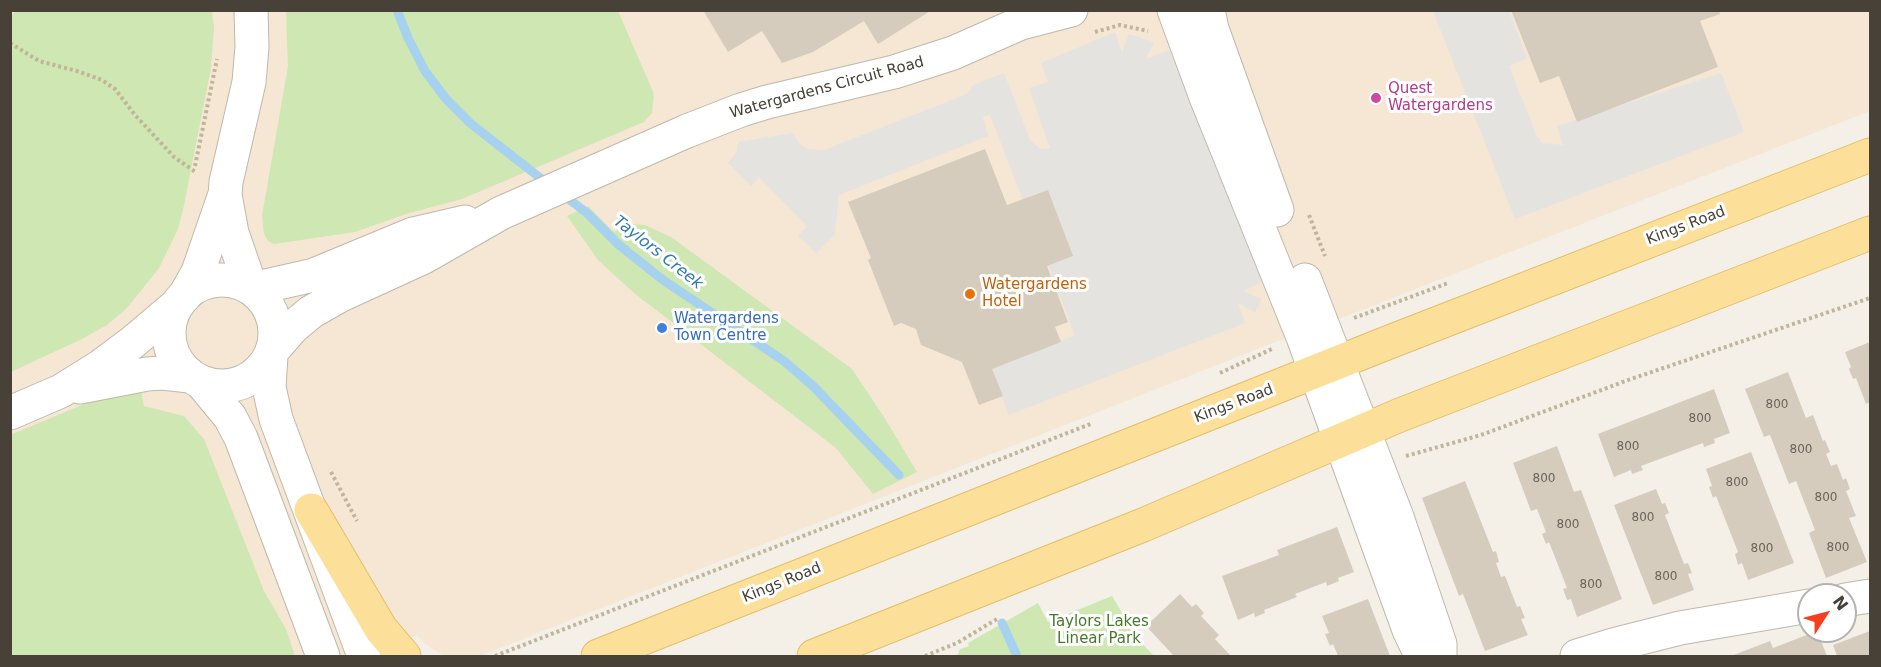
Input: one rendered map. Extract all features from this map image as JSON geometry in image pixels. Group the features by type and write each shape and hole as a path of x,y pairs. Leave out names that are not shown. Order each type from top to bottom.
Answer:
{"main road":[{"name":"Kings Road","path":"598,657 1327,367 1870,155"},
{"path":"814,657 1143,525 1400,415 1870,233"},
{"path":"311,510 381,629 404,657"}],"street":[{"path":"251,10 252,47 249,82 225,195 232,233 251,289"},
{"name":"Watergardens Circuit Road","path":"272,353 293,327 310,312 341,295 424,257 501,213 646,149 741,110 894,72 953,53 1030,17 1071,10"},
{"path":"1174,10 1327,367 1353,435 1394,592 1419,651 1425,657"},
{"path":"1208,10 1212,29 1327,367"},
{"path":"225,195 198,272 172,317 169,333 172,350 179,364 225,409 241,438 323,657"},
{"name":"Watergardens Circuit Road","path":"251,289 314,275 413,234 501,213"},
{"path":"10,413 61,391 124,350 198,286 216,280 234,282 251,289 265,301 273,316 275,333 269,387 276,419 364,657"},
{"path":"61,391 162,373 195,379 216,386 233,386 248,380 261,370 272,353"},
{"path":"1353,435 1397,517 1440,644 1440,657"},
{"path":"1577,657 1680,628 1797,608"}],"path":[{"path":"10,43 39,61 102,80 115,90 159,142 194,172"},
{"path":"192,181 217,55"},
{"path":"1399,460 1418,452 1481,435 1631,379 1870,298"},
{"path":"1219,374 1283,344"},
{"path":"495,657 1099,421"},
{"path":"329,468 358,523"},
{"path":"925,657 938,651 940,657"}],"shaded area":[{"name":"Watergardens Town Centre","path":"10,11 1870,11 1870,111 1278,341 480,656 444,656 425,644 417,635 361,656 11,656"},
{"path":"1433,11 1509,11 1527,58 1509,66 1537,136 1542,143 1563,145 1557,126 1721,73 1744,132 1515,219"},
{"path":"1115,32 1122,52 1129,34 1154,42 1146,59 1170,50 1262,282 1243,291 1262,299 1255,312 1238,303 1245,323 1009,415 991,369 1075,335 990,115 983,117 988,136 839,195 835,234 816,253 798,236 807,226 759,177 751,186 728,163 737,151 738,142 792,133 801,145 809,149 824,150 967,94 973,85 1004,73 1030,140 1039,148 1050,148 1029,88 1048,82 1041,63"}],"green space":[{"path":"18,10 212,11 214,27 211,68 184,205 178,229 159,268 127,308 107,325 11,372 10,16"},
{"path":"286,11 618,11 654,94 652,113 644,122 462,199 406,214 355,232 274,244 268,241 264,234 262,216 288,66"},
{"path":"588,206 614,232 628,224 645,225 671,237 852,369 917,472 873,494 836,448 634,293 598,260 567,216"},
{"path":"140,386 144,406 184,416 204,439 264,591 286,629 295,656 11,656 10,435 94,400"},
{"name":"Taylors Lakes Linear Park","path":"1112,596 1137,638 1154,656 957,656 960,649 969,646 968,643 1038,603 1048,622"}],"building":[{"path":"703,10 932,10 878,44 864,21 813,52 782,63 762,31 728,52"},
{"path":"1511,10 1719,10 1720,14 1700,21 1718,67 1577,122 1559,76 1540,83"},
{"name":"Watergardens Hotel","path":"985,149 1007,205 1048,190 1073,256 1047,266 1068,322 1055,327 1061,342 992,369 1003,396 979,405 962,362 921,345 916,329 901,323 894,326 868,260 871,258 848,202"},
{"path":"1870,342 1870,402 1866,404 1856,378 1853,379 1845,352"},
{"path":"1788,372 1806,418 1813,415 1823,441 1825,440 1830,452 1826,454 1831,466 1837,464 1843,480 1846,478 1850,489 1846,491 1856,516 1849,518 1867,562 1826,578 1809,533 1815,530 1796,481 1789,484 1770,435 1764,437 1745,389"},
{"path":"1714,389 1730,433 1714,439 1715,443 1704,447 1703,443 1641,466 1643,470 1632,474 1631,470 1614,477 1598,434"},
{"path":"1557,446 1574,492 1581,490 1622,599 1577,617 1571,599 1567,600 1563,589 1567,588 1549,542 1546,544 1542,534 1546,532 1537,509 1531,511 1513,463"},
{"path":"1751,452 1794,563 1748,580 1742,563 1738,565 1735,554 1738,552 1716,496 1713,498 1709,487 1712,486 1706,469"},
{"path":"1465,481 1493,552 1496,551 1499,562 1496,563 1501,577 1505,576 1517,607 1520,606 1525,618 1521,619 1528,635 1485,651 1463,594 1459,596 1422,498"},
{"path":"1656,489 1662,504 1665,503 1669,513 1665,515 1684,564 1688,563 1692,573 1688,574 1694,590 1653,605 1614,505"},
{"path":"1337,527 1354,572 1338,578 1339,581 1327,586 1326,582 1295,594 1297,597 1264,610 1265,613 1255,617 1254,613 1238,620 1222,576 1279,555 1277,550"},
{"path":"1180,594 1192,607 1196,604 1204,613 1201,616 1219,635 1215,639 1231,656 1174,656 1146,626"},
{"path":"1368,599 1390,656 1338,656 1333,644 1330,646 1325,634 1329,633 1322,616"},
{"path":"1870,631 1870,656 1837,656 1833,645 1857,643 1857,636"},
{"path":"1797,639 1797,643 1822,643 1827,656 1731,656 1770,641 1773,648"}],"waterway":[{"name":"Taylors Creek","path":"397,10 425,71 446,99 470,123 548,184"},
{"name":"Taylors Creek","path":"562,194 587,213 619,245 663,280 784,361 813,386 899,475"},
{"name":"Taylors Creek","path":"1002,623 1017,656"}],"place":[{"name":"Quest Watergardens","path":"1376,98"},
{"name":"Watergardens Hotel","path":"970,294"},
{"name":"Watergardens Town Centre","path":"662,328"}]}
